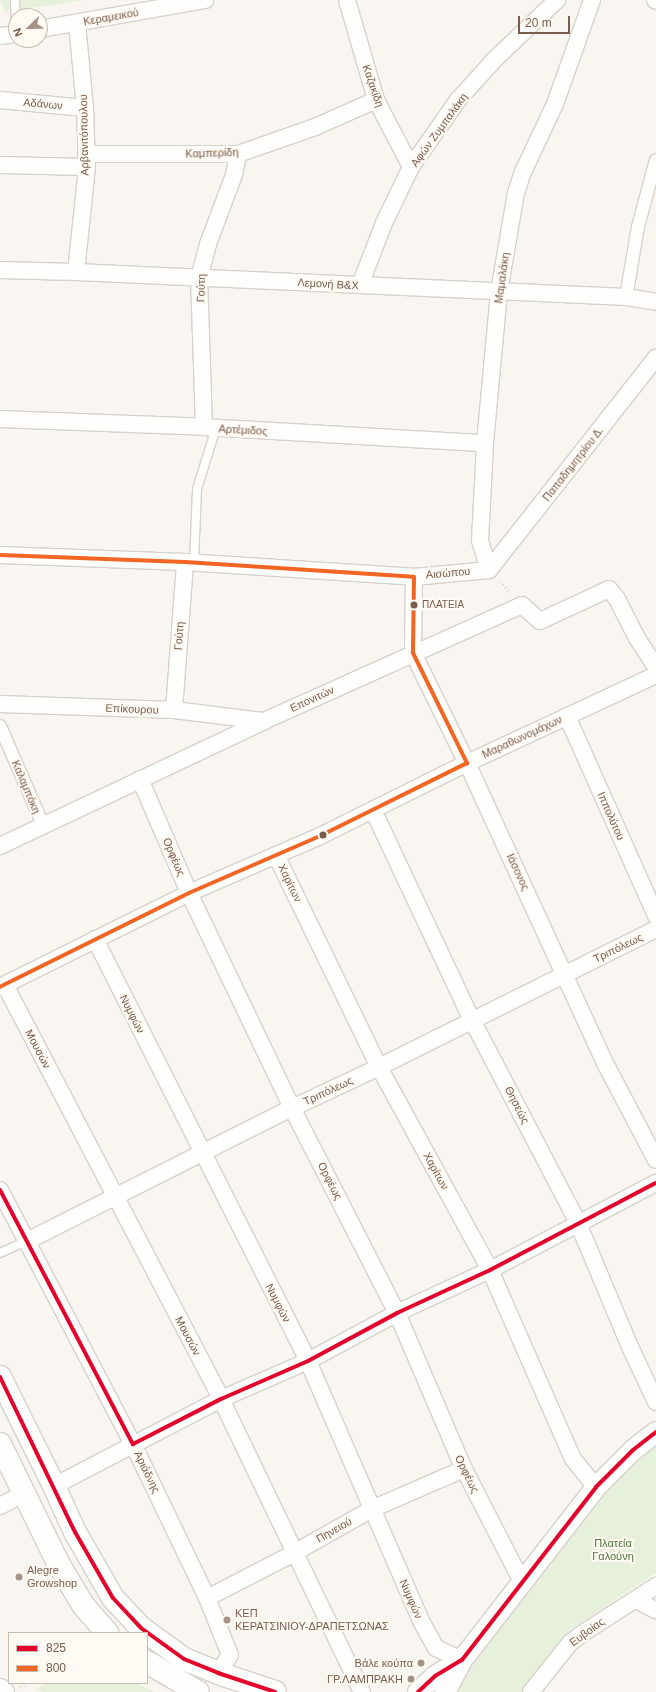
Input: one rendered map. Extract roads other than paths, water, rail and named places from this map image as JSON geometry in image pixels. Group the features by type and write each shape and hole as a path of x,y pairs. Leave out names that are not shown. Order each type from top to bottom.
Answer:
{"main road":[{"path":"0,1377 81,1544 113,1598 141,1628 147,1632"},
{"path":"0,1444 58,1563 83,1605 106,1632"},
{"path":"148,1633 184,1659 218,1673 275,1692"},
{"path":"148,1663 198,1692"}],"street":[{"name":"Κεραμεικού","path":"48,28 205,0"},
{"name":"Καζακίδη","path":"347,0 376,100 412,167"},
{"name":"Αφών Ζυμπαλάκη","path":"360,285 384,223 412,167 458,100 495,59 557,0"},
{"name":"Μαμαλάκη","path":"490,570 480,540 485,443 500,292 516,193 523,172 555,104 592,0"},
{"name":"Αρβανιτόπουλου","path":"76,272 86,160 85,108 77,23"},
{"name":"Αδάνων","path":"0,100 85,108"},
{"name":"Καμπερίδη","path":"0,165 238,154 315,127 376,100"},
{"name":"Γούτη","path":"210,428 199,278 208,244 234,175 238,154"},
{"path":"626,297 638,227 656,160"},
{"name":"Λεμονή Β&Χ","path":"0,270 76,272 626,297 656,302"},
{"name":"Παπαδημητρίου Δ.","path":"490,570 656,358"},
{"name":"Αρτέμιδος","path":"0,419 210,428 485,443"},
{"name":"Αισώπου","path":"0,555 190,562 414,577 490,570"},
{"name":"Γούτη","path":"174,710 190,562"},
{"name":"Ιάσονος","path":"414,577 413,653 467,763 566,974 606,1065 656,1160"},
{"name":"Επονιτών","path":"0,846 264,721 522,604 540,621 569,609 609,589 617,599 637,638 656,667"},
{"name":"Μαραθωνομάχων","path":"2,986 189,894 373,810 467,763 656,675"},
{"name":"Επίκουρου","path":"0,704 174,710 264,721"},
{"name":"Ιππολύτου","path":"567,716 656,916"},
{"name":"Καλαμπόκη","path":"0,726 43,825"},
{"name":"Ορφέως","path":"140,779 189,894 292,1108 398,1313 464,1469 522,1582"},
{"name":"Θησεώς","path":"373,810 472,1020 578,1223 634,1356 656,1402"},
{"name":"Χαρίτων","path":"276,855 379,1067 490,1270 573,1459 596,1488"},
{"name":"Τριπόλεως","path":"27,1241 292,1108 379,1067 656,929"},
{"name":"Νυμφών","path":"95,939 308,1361 421,1622 436,1648 462,1660"},
{"name":"Μουσών","path":"2,986 221,1399 362,1692"},
{"path":"54,1486 221,1399 308,1361 398,1313 490,1270 656,1183"},
{"name":"Αριάδνης","path":"0,1190 133,1444 208,1598 230,1655 218,1673"},
{"path":"445,1692 462,1660 596,1488 633,1450 656,1432"},
{"name":"Πηνειού","path":"208,1598 294,1553 372,1509 464,1469"},
{"path":"0,1506 24,1494"},
{"name":"Ευβοίας","path":"531,1692 570,1643 656,1586"},
{"path":"636,1600 656,1610"},
{"path":"418,1692 435,1676 462,1660"},
{"path":"0,1689 4,1692"}],"lane":[{"name":"Γούτη","path":"190,562 197,488 210,428"},
{"name":"Τριπόλεως","path":"0,1253 27,1241"}],"place":[{"name":"ΠΛΑΤΕΙΑ","path":"414,605"},
{"name":"Alegre Growshop","path":"19,1577"},
{"name":"ΚΕΠ ΚΕΡΑΤΣΙΝΙΟΥ-ΔΡΑΠΕΤΣΩΝΑΣ","path":"227,1620"},
{"name":"Βάλε κούπα","path":"421,1663"},
{"name":"ΓΡ.ΛΑΜΠΡΑΚΗ","path":"411,1679"}],"park label":[{"name":"Πλατεία Γαλούνη","path":"613,1550"}]}
